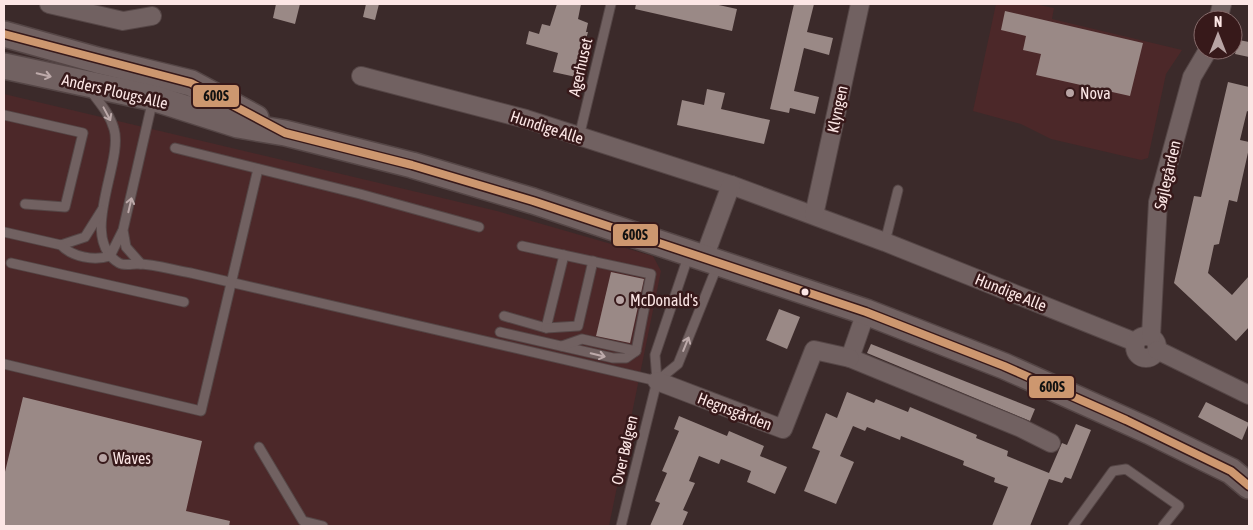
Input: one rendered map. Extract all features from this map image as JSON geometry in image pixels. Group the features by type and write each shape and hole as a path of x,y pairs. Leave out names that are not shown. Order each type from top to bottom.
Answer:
{"street":[{"path":"49,4 123,21 152,16"},
{"name":"Klyngen","path":"814,215 860,4"},
{"name":"Anders Plougs Alle","path":"4,34 97,60 238,124 285,133 412,165 533,200 866,312 1004,366 1149,431 1231,471 1249,486"},
{"name":"Søjlegården","path":"1147,343 1158,202 1192,77 1202,60"},
{"name":"Anders Plougs Alle","path":"4,66 85,84 152,85"},
{"name":"Hundige Alle","path":"361,76 526,118 579,138 731,185 1147,343"},
{"path":"704,258 731,185"},
{"path":"850,358 866,312"},
{"path":"1147,343 1249,395"},
{"name":"Hegnsgården","path":"657,381 783,429 814,350 830,351 1021,428 1051,443"}],"lane":[{"name":"Agerhuset","path":"579,138 611,4"},
{"path":"85,84 104,108 115,130 115,149 102,210 103,243 110,256 121,265 141,264 231,282 657,381 678,364 704,258"},
{"path":"61,245 68,252 99,259 110,256 123,230 152,85"},
{"path":"4,115 83,133 65,207 24,204"},
{"path":"175,148 479,227"},
{"path":"4,364 200,411 258,169"},
{"path":"885,242 898,190"},
{"path":"4,232 61,245 85,237 102,210"},
{"path":"123,230 126,247 141,264"},
{"path":"500,332 612,358 626,358 636,351 651,274 522,246"},
{"path":"546,328 564,255"},
{"name":"Over Bølgen","path":"621,526 657,381 655,355 704,258"},
{"path":"504,316 546,328 578,326 597,262"},
{"path":"11,263 184,302"},
{"path":"259,447 303,521 323,526"},
{"path":"1073,526 1113,471 1126,469 1179,506 1163,526"}],"shaded area":[{"name":"Nova","path":"996,4 1034,4 1054,8 1052,19 1182,50 1166,74 1148,158 1141,160 1051,139 1021,124 973,111"},
{"path":"4,94 497,211 653,256 661,271 609,526 4,526"}],"building":[{"path":"276,4 300,4 295,24 273,18"},
{"path":"366,4 379,4 375,20 363,17"},
{"path":"557,4 581,4 578,19 588,23 586,32 588,32 576,77 553,72 558,53 526,44 529,31 539,34 542,24 550,26"},
{"path":"636,4 714,4 737,9 732,31 635,9"},
{"path":"794,4 814,4 807,32 833,38 829,55 804,48 794,91 819,97 815,114 790,108 789,113 770,109"},
{"path":"1005,11 1143,43 1130,96 1036,75 1041,54 1023,50 1026,36 1001,30"},
{"path":"1243,41 1249,42 1249,57 1243,56"},
{"path":"1228,82 1249,87 1249,112 1247,111 1240,140 1249,142 1249,148 1237,202 1229,200 1219,244 1214,245 1208,273 1232,295 1249,276 1249,327 1236,341 1174,283 1194,196 1201,197"},
{"path":"707,89 725,93 721,109 770,120 764,144 677,125 682,100 704,105"},
{"path":"611,272 644,279 630,343 596,336"},
{"path":"779,309 800,317 787,349 766,340"},
{"path":"871,344 1035,409 1030,421 867,353"},
{"path":"847,392 874,403 876,399 908,412 910,407 977,435 976,438 1008,451 1007,456 1049,473 1062,443 1067,445 1076,424 1091,430 1071,479 1065,477 1062,483 1049,479 1030,526 992,526 1008,487 994,482 995,478 963,465 964,461 901,436 900,440 867,427 865,431 853,426 840,456 854,462 836,504 804,491 820,451 812,448 826,413 837,418"},
{"name":"Waves","path":"23,397 202,441 186,511 230,521 229,526 4,526 4,476"},
{"path":"1206,402 1249,423 1242,440 1198,417"},
{"path":"679,416 727,436 729,431 764,446 760,456 787,467 775,494 747,482 751,471 721,459 719,464 699,456 689,481 695,483 683,510 688,512 682,526 650,526 660,503 655,501 667,473 662,471 679,431 674,429"}],"transit line":[{"name":"600S","path":"4,34 191,83 285,133 412,165 533,201 866,312 1004,366 1126,420 1231,471 1249,486"}],"place":[{"name":"Nova","path":"1070,93"},
{"name":"McDonald's","path":"620,300"},
{"name":"Waves","path":"103,458"}]}
